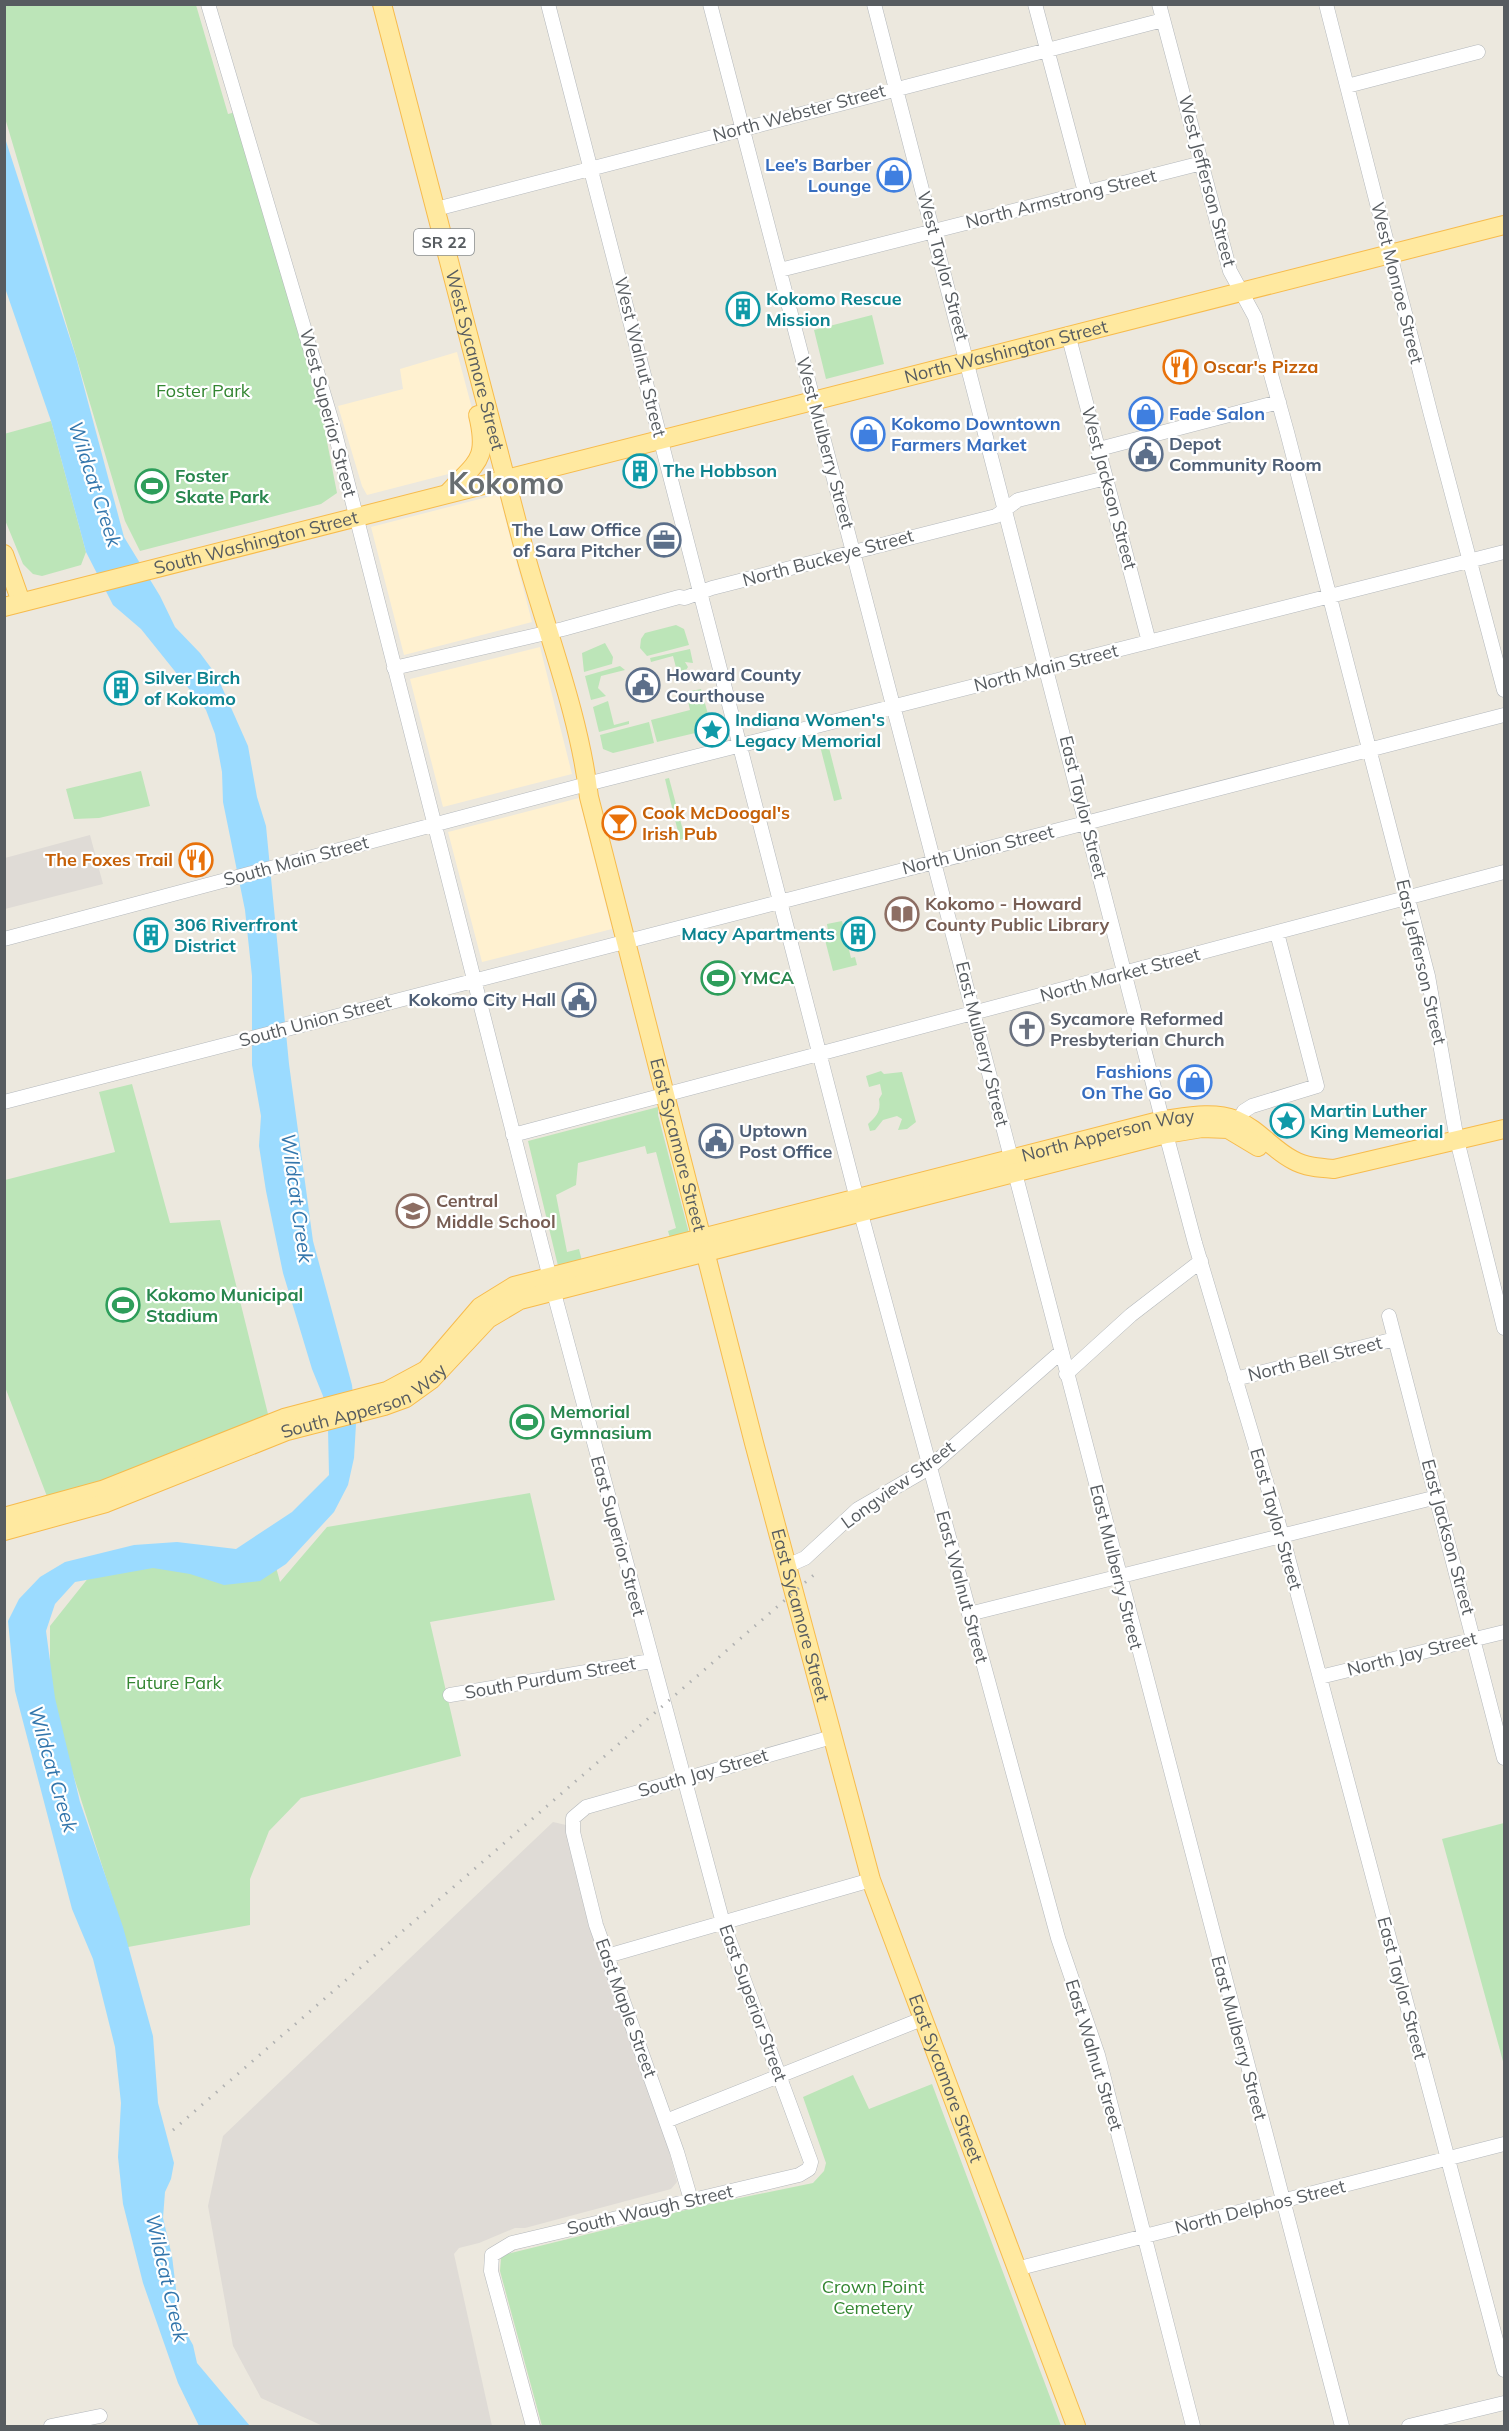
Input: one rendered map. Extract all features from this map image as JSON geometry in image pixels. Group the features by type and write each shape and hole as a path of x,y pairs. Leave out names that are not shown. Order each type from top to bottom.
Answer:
{"main road":[{"name":"West Sycamore Street","path":"382,4 506,479 548,631 554,641 587,784"},
{"name":"North Washington Street","path":"506,479 1068,334 1504,225"},
{"path":"448,494 471,472 482,450 470,345"},
{"name":"South Washington Street","path":"13,605 170,563 506,479"},
{"path":"4,554 13,605"},
{"name":"East Sycamore Street","path":"587,784 704,1246 871,1880 1076,2427"},
{"name":"North Apperson Way","path":"704,1246 1164,1127 1200,1115 1235,1127 1283,1167 1317,1179 1353,1178 1459,1145 1504,1128"},
{"name":"North Apperson Way","path":"1459,1145 1504,1139"},
{"name":"South Apperson Way","path":"4,1517 102,1490 291,1423 382,1400 426,1370 480,1307 514,1287 552,1285 704,1246"},
{"name":"South Apperson Way","path":"4,1531 106,1503 291,1423"}],"street":[{"name":"West Superior Street","path":"208,4 334,429 433,825"},
{"name":"West Walnut Street","path":"548,4 738,746"},
{"name":"West Mulberry Street","path":"710,4 894,708"},
{"name":"West Taylor Street","path":"874,4 1047,668"},
{"path":"1035,4 1085,192"},
{"name":"West Jefferson Street","path":"1159,4 1230,271 1255,317 1279,402 1328,598"},
{"name":"West Monroe Street","path":"1326,4 1504,690"},
{"name":"North Webster Street","path":"436,209 1163,20"},
{"path":"1347,86 1478,52"},
{"name":"North Armstrong Street","path":"780,270 1202,163"},
{"name":"West Jackson Street","path":"1068,334 1149,642"},
{"path":"1099,449 1279,402"},
{"name":"North Buckeye Street","path":"394,669 680,597 685,598 700,592 996,516 1018,500 1106,478"},
{"name":"North Main Street","path":"587,784 1504,552"},
{"name":"East Jefferson Street","path":"1328,598 1428,976 1459,1145 1501,1300 1504,1328"},
{"name":"East Taylor Street","path":"1047,668 1164,1127 1282,1535 1504,2370"},
{"name":"East Mulberry Street","path":"894,708 1118,1576 1342,2427"},
{"name":"North Union Street","path":"626,941 1504,715"},
{"name":"East Walnut Street","path":"738,746 929,1468 1058,1938 1098,2055 1193,2427"},
{"name":"South Main Street","path":"4,939 587,784"},
{"name":"East Superior Street","path":"433,825 651,1661 723,1923 806,2145 811,2162 809,2169"},
{"name":"North Market Street","path":"513,1135 1504,872"},
{"path":"1235,1127 1252,1106 1317,1086 1277,933"},
{"name":"South Union Street","path":"4,1102 626,941"},
{"path":"1066,1374 1131,1315 1201,1261"},
{"name":"East Jackson Street","path":"1389,1316 1504,1758"},
{"name":"North Bell Street","path":"1236,1379 1395,1339"},
{"name":"Longview Street","path":"787,1566 805,1558 858,1509 929,1468 1061,1352"},
{"path":"969,1614 1437,1497"},
{"name":"North Jay Street","path":"1320,1677 1504,1632"},
{"name":"South Purdum Street","path":"450,1695 651,1661"},
{"name":"South Jay Street","path":"576,1814 586,1807 832,1737"},
{"name":"East Maple Street","path":"576,1814 573,1832 606,1956 666,2121 691,2200"},
{"path":"606,1956 871,1880"},
{"path":"666,2121 922,2019"},
{"name":"North Delphos Street","path":"1017,2269 1504,2144"},
{"name":"South Waugh Street","path":"533,2427 491,2271 492,2255 512,2242 799,2175 809,2169"},
{"path":"1409,2427 1504,2403"},
{"path":"51,2427 100,2416"}],"shaded area":[{"path":"457,352 477,427 479,450 464,470 367,495 362,486 338,406 403,389 400,369"},
{"path":"499,494 532,622 404,655 371,527"},
{"path":"540,647 572,774 443,807 410,679"},
{"path":"579,798 612,929 482,962 448,832"},
{"path":"90,835 103,884 5,909 5,858"},
{"path":"553,1822 566,1825 601,1960 664,2132 677,2182 671,2189 525,2228 515,2228 479,2243 459,2248 454,2254 492,2426 323,2426 261,2398 233,2346 208,2206 223,2136"}],"green space":[{"name":"Foster Park","path":"4,5 196,5 228,114 236,112 329,423 324,426 337,493 321,504 140,551 125,521 5,118"},
{"path":"872,315 884,364 826,379 814,330"},
{"path":"51,421 86,552 81,565 42,576 33,574 23,564 5,520 4,434"},
{"path":"676,625 684,629 689,645 647,656 640,648 641,639 645,633"},
{"path":"605,643 613,657 612,664 584,672 582,653"},
{"path":"690,649 693,663 685,662 688,667 684,678 679,679 673,656 651,662 650,658"},
{"path":"620,666 625,670 601,676 598,688 606,696 591,700 585,676"},
{"path":"701,689 711,725 708,730 657,742 651,720 690,710 686,692"},
{"path":"608,701 614,725 629,721 629,724 599,732 593,707"},
{"path":"649,722 654,743 613,753 603,749 600,735"},
{"path":"827,740 842,799 834,801 819,742"},
{"path":"141,771 150,806 99,818 74,819 66,789"},
{"path":"669,778 685,838 680,840 665,779"},
{"path":"842,921 851,958 855,957 857,965 833,971 823,932 828,931 827,924"},
{"path":"881,1071 884,1074 902,1072 916,1122 907,1129 898,1130 902,1119 897,1116 883,1120 875,1130 870,1131 868,1124 878,1113 879,1099 882,1094 880,1084 869,1087 866,1076"},
{"name":"Kokomo Municipal Stadium","path":"132,1084 170,1223 220,1220 268,1414 91,1487 48,1499 5,1387 5,1180 115,1152 99,1092"},
{"path":"658,1107 658,1115 689,1233 559,1270 528,1141","holes":["645,1146 647,1154 656,1152 676,1228 668,1231 670,1238 582,1261 579,1249 567,1252 556,1195 576,1185 578,1163"]},
{"name":"Future Park","path":"530,1493 555,1600 430,1622 461,1756 301,1798 269,1831 250,1879 250,1925 128,1947 50,1702 50,1626 97,1567 273,1556 280,1582 327,1527"},
{"path":"1504,1823 1504,2065 1442,1839"},
{"name":"Crown Point Cemetery","path":"853,2075 869,2109 932,2084 1061,2426 542,2426 500,2271 501,2258 507,2254 706,2205 813,2183 824,2171 826,2163 803,2097"}],"water":[{"name":"Wildcat Creek","path":"4,135 76,357 124,537 160,596 175,627 200,653 217,676 248,746 257,797 266,826 289,1064 313,1241 352,1385 356,1424 354,1458 348,1485 334,1512 286,1564 260,1581 224,1585 190,1574 153,1568 75,1582 55,1604 46,1631 55,1698 80,1802 123,1927 153,2036 158,2103 174,2163 171,2179 165,2192 163,2218 172,2256 180,2322 193,2345 197,2363 250,2426 199,2426 178,2383 143,2283 123,2204 118,2157 121,2103 115,2047 93,1959 72,1909 15,1691 8,1621 19,1599 40,1577 65,1562 134,1545 177,1542 236,1549 292,1512 329,1475 328,1429 323,1396 312,1369 283,1273 266,1191 259,1146 261,1116 252,1065 252,976 245,910 223,802 222,772 215,734 206,710 141,629 113,605 86,552 51,421 5,288"}],"railway":[{"path":"173,2130 815,1574"}],"place":[{"name":"Lee’s Barber Lounge","path":"894,175"},
{"name":"Kokomo Rescue Mission","path":"743,309"},
{"name":"Oscar's Pizza","path":"1180,367"},
{"name":"Fade Salon","path":"1146,414"},
{"name":"Kokomo Downtown Farmers Market","path":"868,434"},
{"name":"Depot Community Room","path":"1146,454"},
{"name":"The Hobbson","path":"640,471"},
{"name":"Foster Skate Park","path":"152,486"},
{"name":"The Law Office of Sara Pitcher","path":"664,540"},
{"name":"Howard County Courthouse","path":"643,685"},
{"name":"Silver Birch of Kokomo","path":"121,688"},
{"name":"Indiana Women's Legacy Memorial","path":"712,730"},
{"name":"Cook McDoogal's Irish Pub","path":"619,823"},
{"name":"The Foxes Trail","path":"196,860"},
{"name":"Kokomo - Howard County Public Library","path":"902,914"},
{"name":"Macy Apartments","path":"858,934"},
{"name":"306 Riverfront District","path":"151,935"},
{"name":"YMCA","path":"718,978"},
{"name":"Kokomo City Hall","path":"579,1000"},
{"name":"Sycamore Reformed Presbyterian Church","path":"1027,1029"},
{"name":"Fashions On The Go","path":"1195,1082"},
{"name":"Martin Luther King Memeorial","path":"1287,1121"},
{"name":"Uptown Post Office","path":"716,1141"},
{"name":"Central Middle School","path":"413,1211"},
{"name":"Kokomo Municipal Stadium","path":"123,1305"},
{"name":"Memorial Gymnasium","path":"527,1422"}],"district":[{"name":"Kokomo","path":"506,484"}]}
